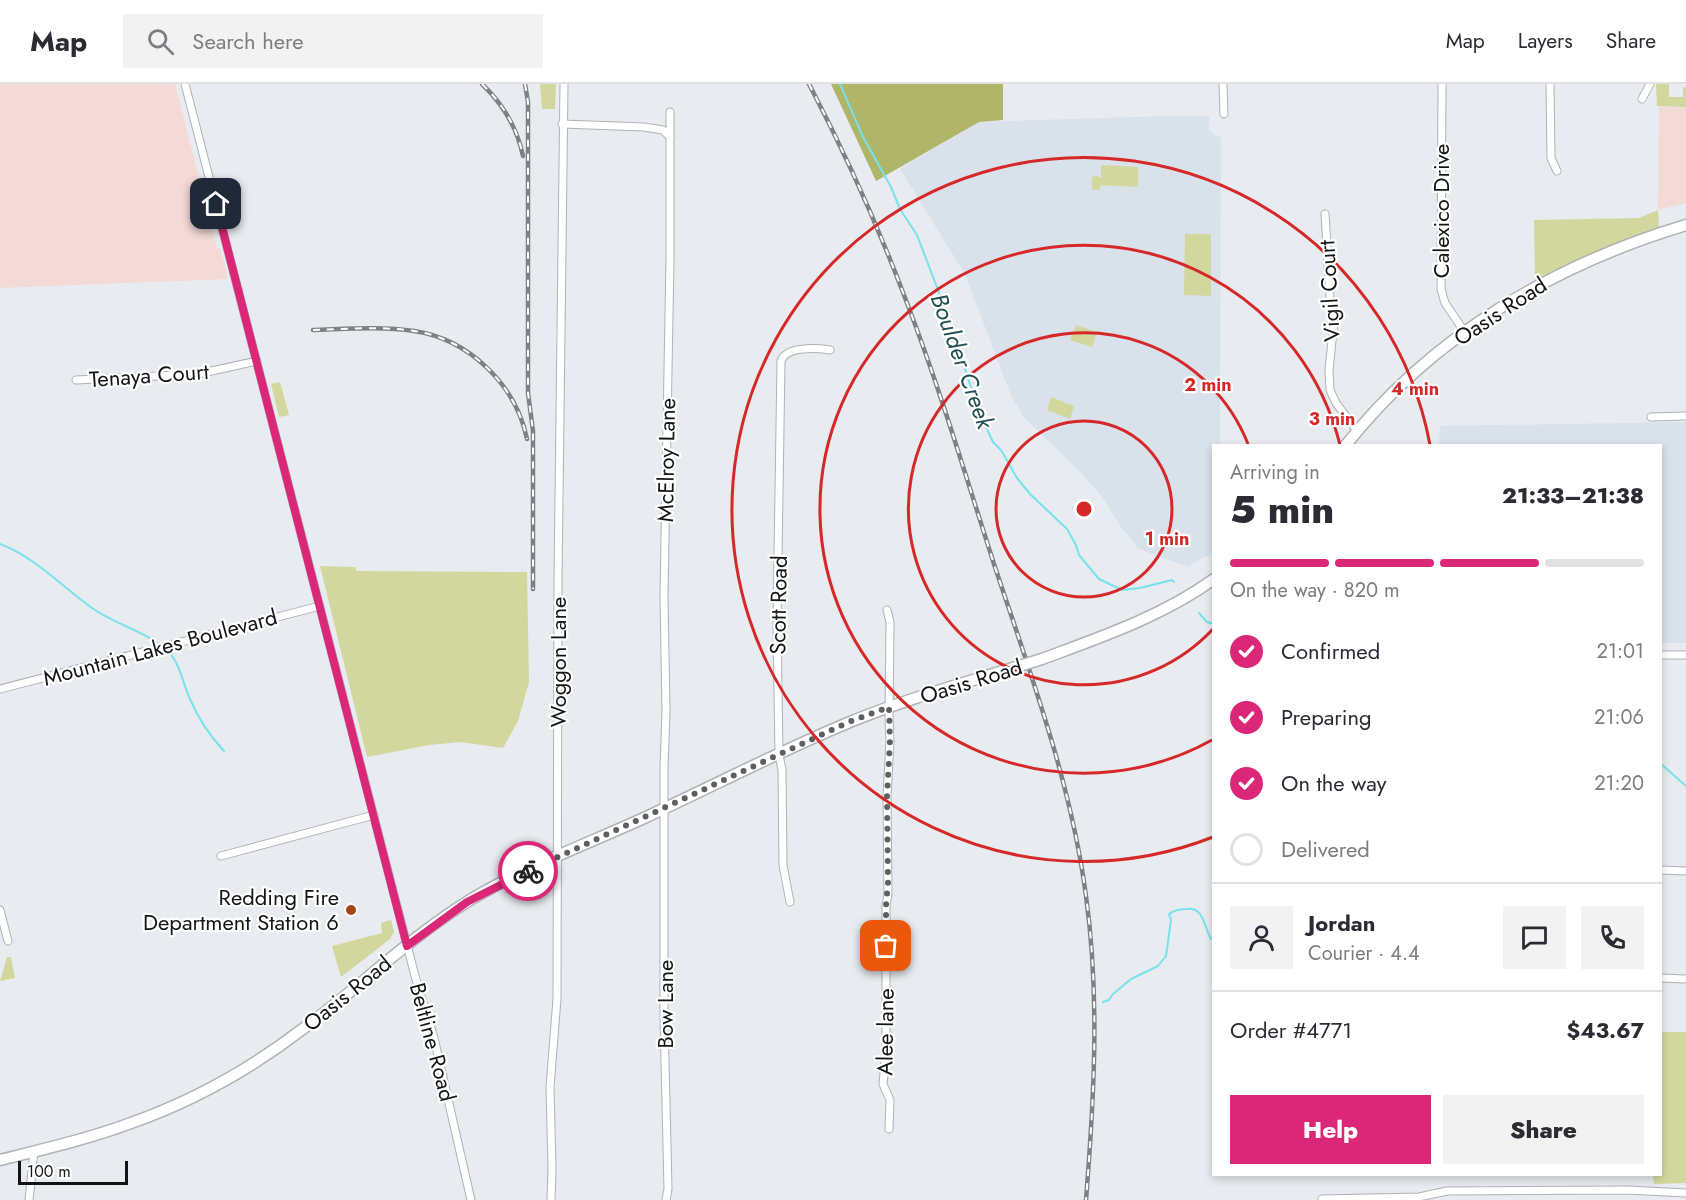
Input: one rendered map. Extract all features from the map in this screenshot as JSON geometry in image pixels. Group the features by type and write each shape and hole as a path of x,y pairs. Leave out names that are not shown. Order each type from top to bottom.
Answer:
{"main road":[{"name":"Oasis Road","path":"1347,444 1416,371 1464,331 1511,300 1563,272 1635,241 1686,225"},
{"name":"Oasis Road","path":"0,1160 89,1137 141,1120 185,1101 235,1075 304,1029 407,946 455,910 481,894 849,722 889,707 1042,659 1128,626 1181,600 1212,580"}],"street":[{"name":"Beltline Road","path":"185,84 407,946 434,1038 471,1200"},
{"name":"Woggon Lane","path":"551,1200 550,1087 557,999 559,857 558,581 564,84"},
{"path":"1222,84 1224,114"},
{"name":"Calexico Drive","path":"1442,84 1441,289 1445,303 1464,331"},
{"path":"1550,84 1551,158 1557,171"},
{"path":"1642,99 1650,84"},
{"name":"McElroy Lane","path":"666,808 664,596 670,258 670,112"},
{"path":"562,124 644,126 663,130 670,136"},
{"name":"Vigil Court","path":"1325,214 1330,298 1334,322 1329,370 1330,390 1336,404 1357,431"},
{"name":"Scott Road","path":"790,902 783,865 782,770 778,755 777,623 782,428 781,361 782,357 794,351 830,350"},
{"name":"Tenaya Court","path":"76,380 198,374 257,361"},
{"path":"1651,417 1686,416"},
{"name":"Mountain Lakes Boulevard","path":"0,689 320,606"},
{"name":"Alee lane","path":"887,610 890,622 890,741 887,796 886,1051 883,1084 890,1100 889,1129"},
{"path":"1662,655 1686,655"},
{"name":"Bow Lane","path":"666,808 664,1018 668,1179 666,1200"},
{"path":"221,856 374,815"},
{"path":"1662,870 1686,871"},
{"path":"0,910 8,941"},
{"path":"1662,978 1686,979"},
{"path":"28,1200 34,1152"},
{"path":"1322,1199 1419,1197 1447,1191 1628,1190 1686,1193"}],"shaded area":[{"path":"0,84 175,84 217,249 220,248 228,279 0,288"},
{"path":"1659,107 1686,107 1686,203 1658,210"},
{"path":"1209,116 1209,130 1215,136 1221,137 1220,444 1212,444 1212,554 1199,559 1188,567 1139,549 1121,527 1102,497 1083,475 1024,417 1012,398 965,274 900,169 979,122"},
{"path":"1686,422 1686,643 1662,643 1662,444 1439,444 1440,426"}],"green space":[{"path":"540,84 556,84 555,109 542,109"},
{"path":"831,84 1003,84 1003,120 979,122 876,181"},
{"path":"1656,84 1669,84 1669,97 1683,97 1683,87 1686,87 1686,107 1657,106"},
{"path":"1101,165 1138,167 1138,187 1101,185 1099,190 1092,190 1092,177 1101,178"},
{"path":"1658,210 1659,229 1584,257 1535,281 1534,220 1639,218"},
{"path":"1185,234 1211,234 1211,296 1184,295"},
{"path":"1076,325 1097,332 1092,347 1070,340"},
{"path":"280,382 289,415 279,417 271,384"},
{"path":"1051,397 1074,406 1070,419 1047,410"},
{"path":"320,566 355,567 357,571 527,572 529,682 518,721 503,748 460,742 429,745 367,757"},
{"path":"391,920 394,932 390,939 341,977 332,946 382,933 381,923"},
{"path":"7,957 11,957 15,978 0,981"},
{"path":"1662,1032 1686,1032 1686,1183 1654,1184 1653,1176 1662,1176"}],"waterway":[{"name":"Boulder Creek","path":"840,84 863,137 891,187 900,209 917,235 951,324 978,410 993,442 1001,450 1017,478 1030,494 1067,529 1079,555 1099,579 1122,590 1172,580 1174,582"},
{"path":"0,544 38,565 95,610 161,645"},
{"name":"Boulder Creek","path":"1199,613 1207,622 1212,623"},
{"path":"165,648 174,659 201,720 224,751"},
{"name":"Boulder Creek","path":"1662,765 1686,786"},
{"path":"1103,1002 1109,1000 1131,979 1158,966 1166,956 1171,920 1169,914 1185,909 1197,911 1212,939"}],"railway":[{"path":"482,84 508,117 517,135 523,156"},
{"path":"525,84 528,102 528,393 533,431 533,589"},
{"path":"809,84 873,219 919,335 942,400 1060,770 1079,853 1086,896 1093,972 1093,1086 1086,1200"},
{"path":"313,330 402,329 434,336 453,344 471,354 501,383 521,419 527,439"}],"way so far":[{"path":"528,871 849,722 889,707 886,946"}],"place":[{"name":"Redding Fire Department Station 6","path":"351,910"}],"route":[{"path":"216,204 407,946 467,902 528,871"}]}
